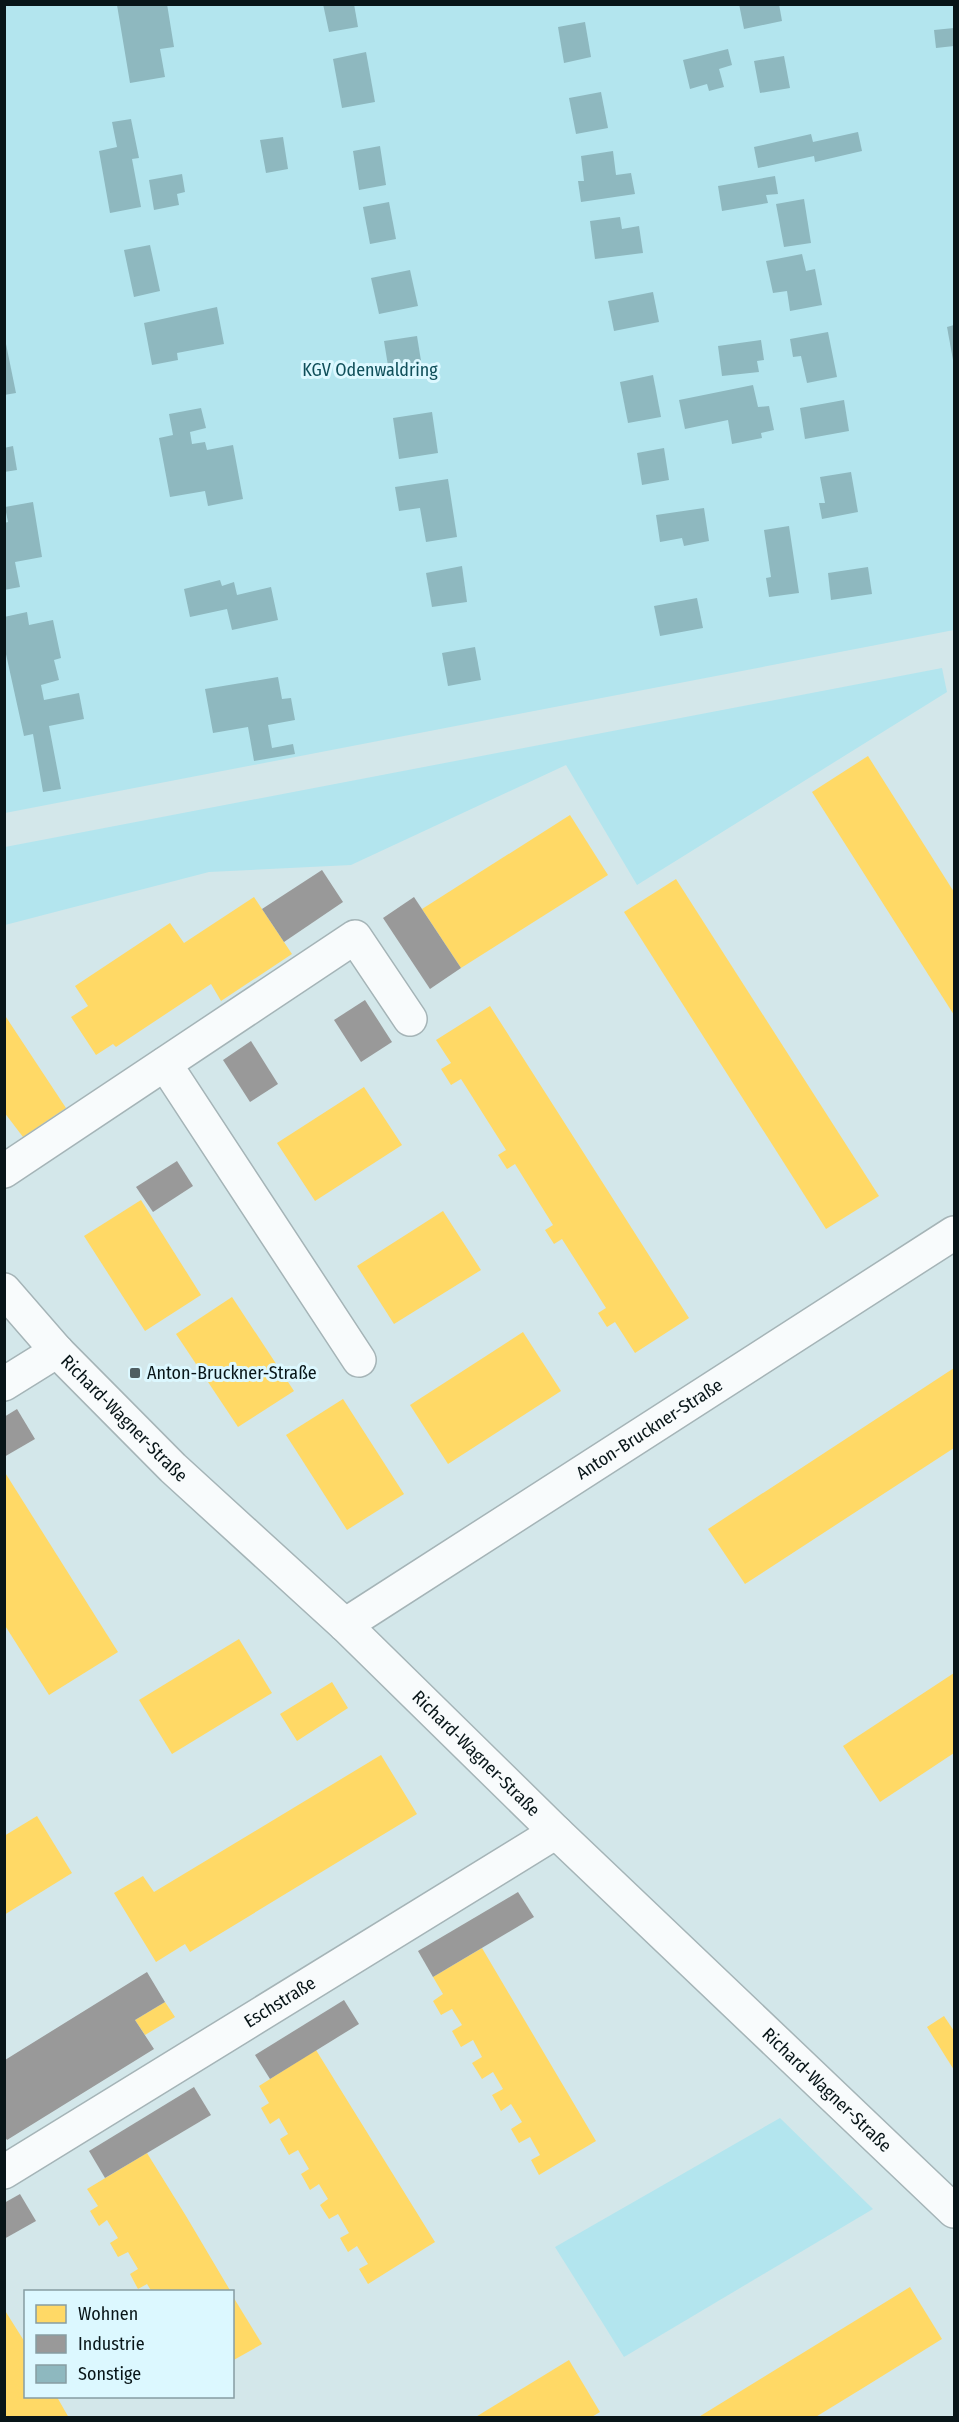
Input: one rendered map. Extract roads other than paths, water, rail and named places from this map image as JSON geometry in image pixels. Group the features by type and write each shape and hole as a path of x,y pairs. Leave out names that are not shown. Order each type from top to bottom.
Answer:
{"street":[{"path":"4,1171 355,937 410,1019"},
{"path":"165,1064 359,1360"},
{"name":"Anton-Bruckner-Straße","path":"345,1625 954,1233"},
{"name":"Richard-Wagner-Straße","path":"4,1290 57,1352 173,1467 345,1625 556,1832 954,2211"},
{"path":"4,1384 57,1352"},
{"name":"Eschstraße","path":"4,2172 556,1832"}],"place":[{"name":"Anton-Bruckner-Straße","path":"135,1373"}],"park label":[{"name":"KGV Odenwaldring","path":"370,370"}]}
